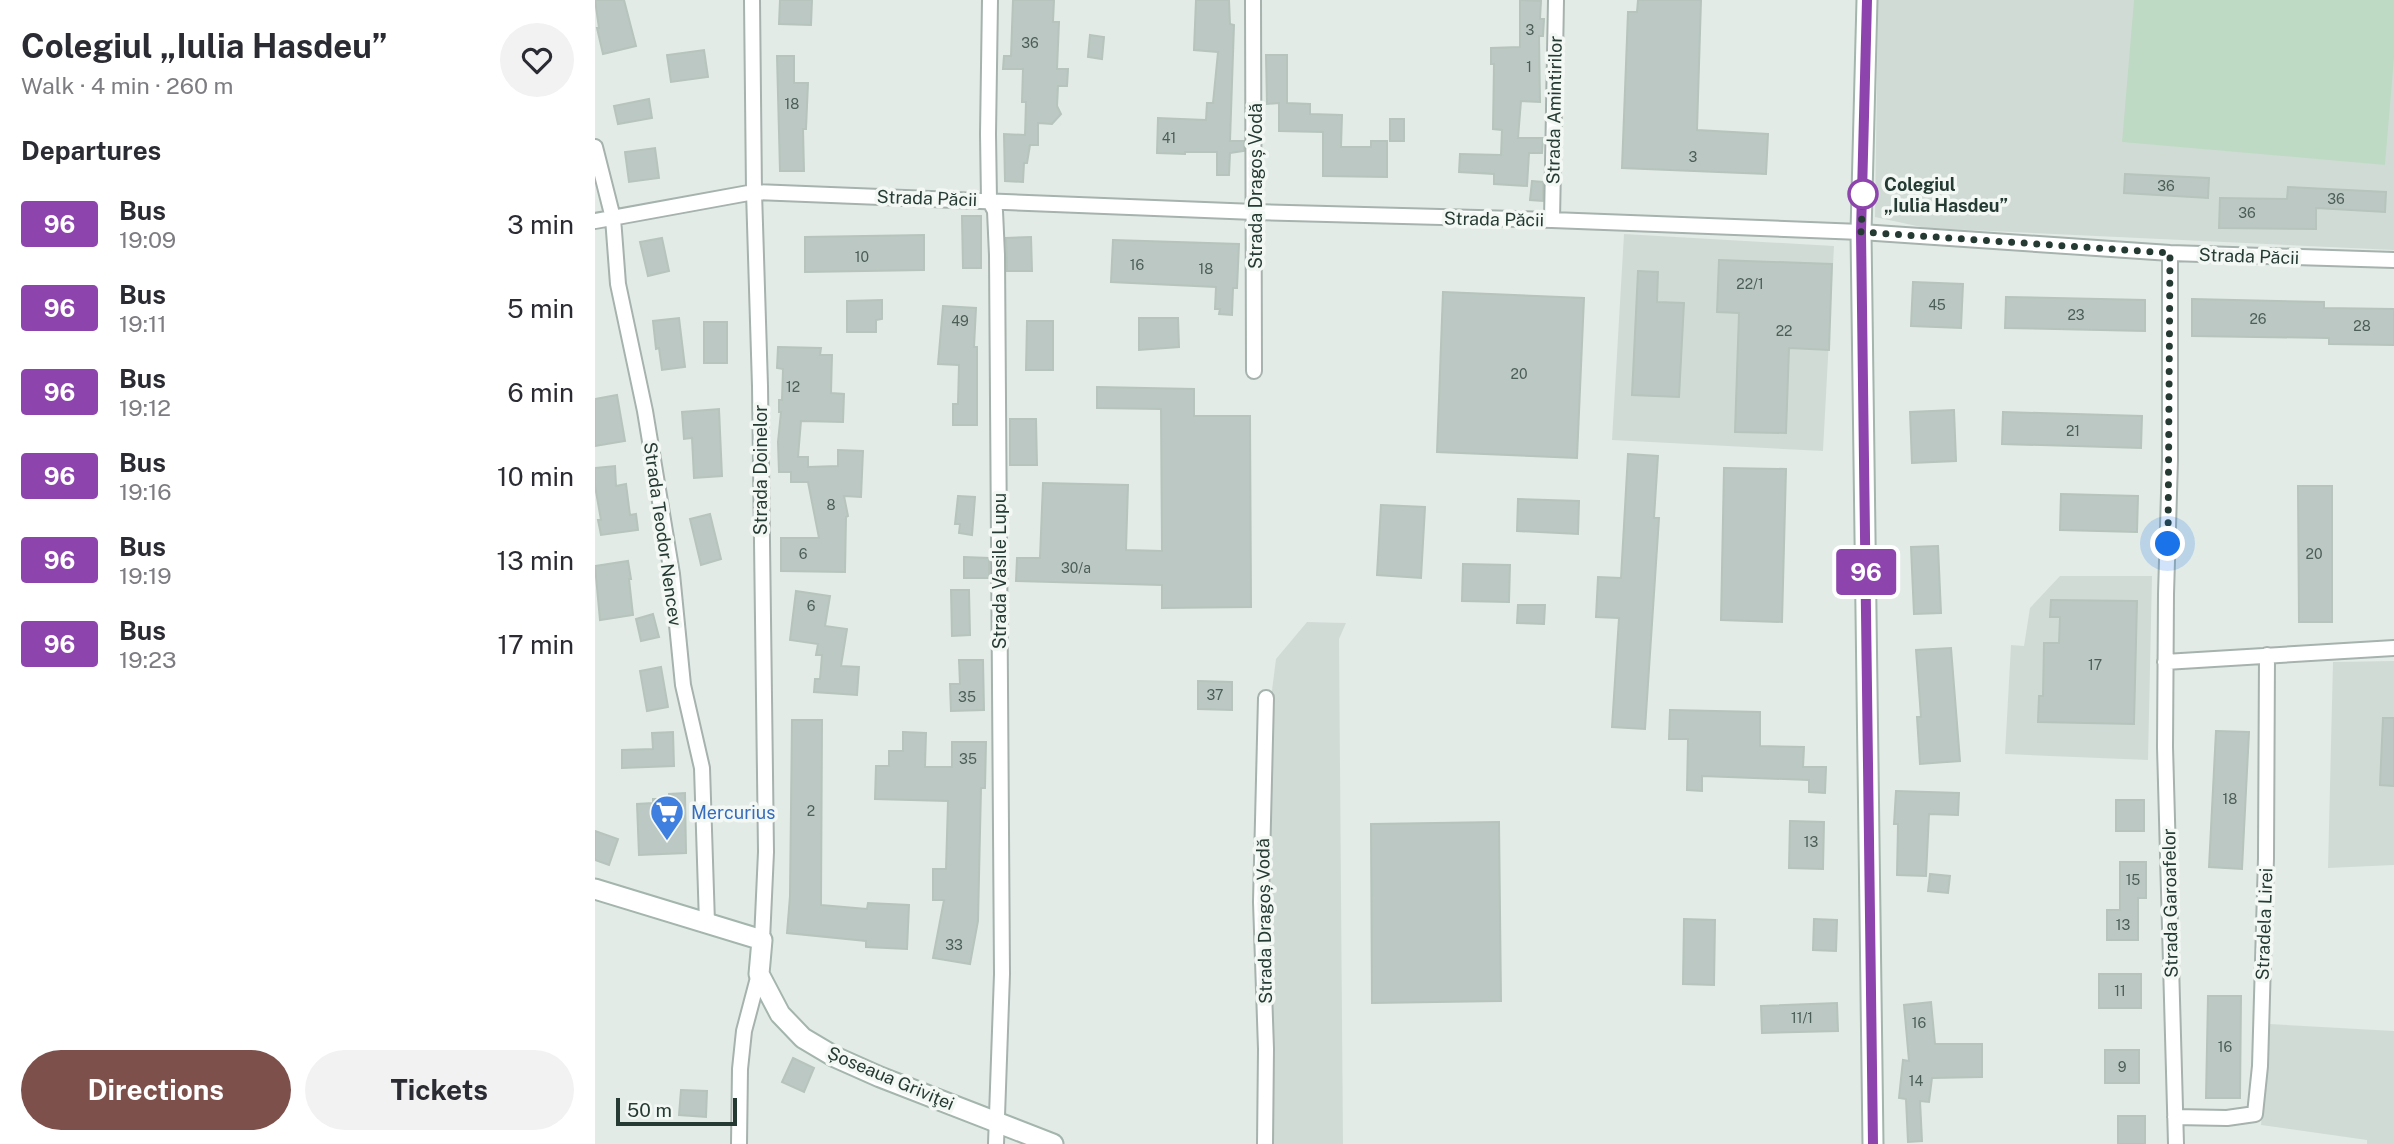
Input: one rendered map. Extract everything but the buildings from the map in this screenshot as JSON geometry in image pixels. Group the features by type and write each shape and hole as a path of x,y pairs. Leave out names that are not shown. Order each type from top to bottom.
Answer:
{"main road":[{"path":"1867,0 1861,232 1873,1144"},
{"path":"595,889 762,940 759,974"},
{"name":"Șoseaua Griviţei","path":"759,974 780,1014 803,1038 835,1057 1053,1144"}],"street":[{"name":"Strada Doinelor","path":"752,0 766,852 762,940"},
{"name":"Strada Vasile Lupu","path":"990,0 989,200 995,211 997,268 1002,974 996,1144"},
{"name":"Strada Dragoș Vodă","path":"1253,0 1254,371"},
{"name":"Strada Amintirilor","path":"1552,220 1556,0"},
{"name":"Strada Teodor Nencev","path":"595,147 613,218 618,284 645,411 672,574 683,685 702,768 707,923"},
{"name":"Strada Păcii","path":"595,221 754,192 1861,232 2170,253 2394,260"},
{"name":"Strada Garoafelor","path":"2170,253 2165,747 2175,1144"},
{"path":"2165,662 2394,648"},
{"name":"Stradela Lirei","path":"2175,1117 2227,1118 2255,1114 2260,1066 2265,899 2267,655"},
{"name":"Strada Dragoș Vodă","path":"1265,1144 1266,1049 1262,902 1266,698"},
{"path":"739,1144 740,1069 744,1031 759,974"}],"shaded area":[{"path":"1878,0 2394,0 2394,250 1926,228 1875,217"},
{"path":"1624,234 1834,246 1823,451 1612,440"},
{"path":"2060,576 2152,576 2148,760 2005,754 2011,645 2024,646 2030,608"},
{"path":"1307,622 1346,623 1339,639 1343,1144 1266,1144 1271,698 1276,659"},
{"path":"2394,661 2394,865 2328,868 2333,662"},
{"path":"2270,1024 2394,1031 2394,1144 2367,1144 2367,1140 2261,1125"}],"green space":[{"path":"2134,0 2394,0 2394,58 2385,165 2122,142"}],"bus line":[{"name":"96","path":"1867,0 1861,232 1873,1144"}],"place":[{"name":"Colegiul „Iulia Hasdeu”","path":"1863,194"},
{"name":"Mercurius","path":"667,842"}],"route":[{"path":"1863,194 1861,232 2170,253 2168,544"}]}
